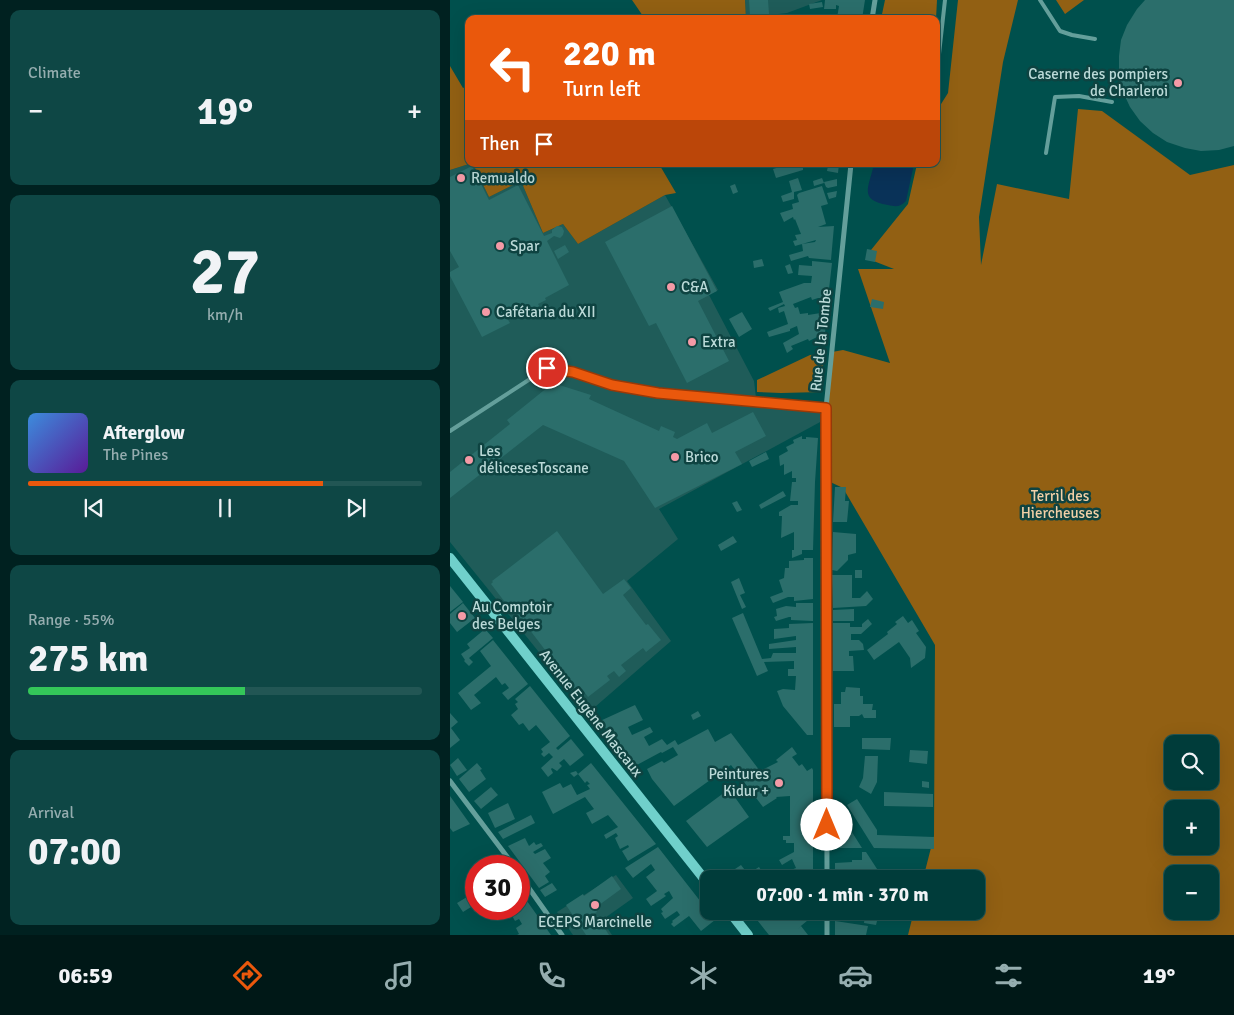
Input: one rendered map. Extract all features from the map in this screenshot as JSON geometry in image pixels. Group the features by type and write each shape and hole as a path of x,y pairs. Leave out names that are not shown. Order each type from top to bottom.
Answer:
{"main road":[{"name":"Avenue Eugène Mascaux","path":"450,558 700,874"},
{"path":"736,920 748,935"}],"street":[{"path":"873,15 875,0"},
{"name":"Rue de la Tombe","path":"827,870 826,408 852,167"},
{"path":"450,781 506,855"},
{"path":"530,890 562,935"},
{"path":"827,920 827,935"}],"lane":[{"path":"940,44 945,0"},
{"path":"1040,0 1060,31 1095,39"},
{"path":"1046,152 1055,97 1079,96 1112,102"},
{"path":"450,431 547,368 573,372 612,385 658,393 826,408"}],"shaded area":[{"path":"745,0 822,0 787,13 746,15"},
{"path":"465,165 465,167 474,167 489,197 521,181 543,233 563,224 578,244 665,195 718,290 709,295 754,381 756,398 821,407 822,421 659,509 678,539 627,581 671,641 588,713 450,542 450,170"},
{"path":"873,167 913,167 906,201 898,206 891,206 872,200 869,196 868,186"},
{"name":"ECEPS Marcinelle","path":"616,875 633,898 602,920 612,935 573,935 557,912"}],"green space":[{"path":"632,0 745,0 746,15 642,15"},
{"path":"885,0 937,0 936,15 882,15"},
{"name":"Terril des Hiercheuses","path":"958,0 1018,0 1003,62 979,217 981,265 997,184 1069,199 1078,109 1102,111 1190,175 1234,165 1234,935 908,935 912,920 985,920 985,870 925,870 934,836 935,645 843,488 826,480 826,408 832,352 843,350 890,363 858,269 894,269 871,260 871,250 908,204 916,167 940,167 940,106 948,93"},
{"path":"1056,0 1084,0 1065,14"},
{"path":"450,66 463,88 465,87 465,165 450,170"},
{"path":"474,167 661,167 676,193 665,195 578,244 563,224 543,233 521,181 489,197"},
{"path":"824,354 821,392 757,392 757,380 810,355"}],"building":[{"path":"749,0 768,0 769,14 750,15"},
{"path":"825,0 865,0 863,15 838,15 839,6 836,5 836,9 824,9"},
{"name":"Caserne des pompiers de Charleroi","path":"1145,0 1234,0 1234,146 1219,150 1201,151 1167,142 1140,121 1130,107 1123,92 1119,75 1121,40 1127,25"},
{"path":"822,2 823,7 810,9 809,4"},
{"name":"Spar","path":"472,167 489,200 518,185 544,236 552,233 552,230 557,226 562,227 564,231 560,238 554,236 547,241 569,285 545,298 546,300 538,304 540,307 532,312 529,306 507,318 510,323 482,337 450,276 450,272 459,267 450,251 450,177"},
{"path":"779,167 808,167 776,178 773,169"},
{"path":"828,167 839,167 838,173 827,171"},
{"path":"798,178 802,190 794,192 794,199 783,202 781,196 792,192 789,181"},
{"path":"822,178 824,183 814,186 813,181"},
{"path":"837,179 837,186 826,187 824,182"},
{"path":"735,184 738,192 733,194 730,186"},
{"path":"822,186 828,204 821,206 826,224 818,227 834,226 831,260 809,258 808,256 791,261 789,255 803,251 802,244 795,246 793,241 797,240 795,235 801,234 795,219 793,217 784,222 780,213 793,209 792,204 799,202 797,195 799,193"},
{"path":"837,191 836,197 829,199 827,193"},
{"path":"672,206 717,291 698,301 729,361 687,383 656,323 649,326 605,242"},
{"path":"565,245 569,252 558,259 554,251"},
{"path":"867,249 877,251 875,262 865,260"},
{"path":"762,259 764,266 754,268 753,261"},
{"path":"812,261 832,263 828,298 812,300 811,297 793,304 795,308 798,307 800,314 808,313 808,315 827,312 825,333 809,341 808,339 791,346 793,349 787,353 783,343 799,334 797,326 790,329 790,331 769,337 767,332 788,324 784,311 779,313 778,308 785,306 784,304 770,311 768,308 783,302 779,292 804,283 811,283 812,276 798,275 799,265 812,266"},
{"path":"790,264 793,273 788,274 785,266"},
{"path":"872,299 884,302 883,309 870,307"},
{"path":"742,312 752,329 739,337 729,319"},
{"name":"Brico","path":"553,383 591,395 589,399 659,431 661,426 675,432 673,437 677,439 707,423 712,433 753,412 766,436 735,452 742,464 655,508 624,461 543,425 450,498 450,472 510,424 507,420 548,387 551,390"},
{"path":"802,436 802,439 806,439 806,437 818,438 813,550 802,550 802,554 792,558 794,532 781,538 782,516 779,516 779,512 791,505 798,505 798,501 790,501 792,482 796,482 796,478 792,478 792,471 784,475 784,464 780,466 779,456 788,451 786,447 794,443 793,440"},
{"path":"766,452 769,459 752,467 749,461"},
{"path":"835,487 846,487 845,501 849,501 847,522 833,522"},
{"path":"783,491 786,496 761,509 759,505"},
{"path":"737,501 742,510 737,512 732,503"},
{"path":"557,531 603,594 624,579 631,588 623,595 646,625 648,624 661,640 646,652 643,648 621,665 626,671 619,677 614,671 607,676 610,680 588,697 582,689 578,693 513,608 511,610 491,584 492,581"},
{"path":"833,532 856,534 856,553 848,555 848,560 837,571 832,570"},
{"path":"733,536 737,542 721,551 718,545"},
{"path":"804,558 813,558 813,599 794,601 794,597 788,597 773,603 770,597 783,592 779,580 784,578 785,568 789,568 789,561 804,560"},
{"path":"855,570 862,570 862,578 855,578"},
{"path":"832,575 852,575 852,598 860,598 867,591 873,599 866,606 833,608"},
{"path":"739,578 745,593 740,595 746,607 742,609 731,582"},
{"path":"450,586 463,602 450,612"},
{"name":"Au Comptoir des Belges","path":"463,603 475,618 457,632 450,623 450,614"},
{"path":"796,603 813,603 813,621 791,620 791,617 789,617 776,621 774,617 777,616 776,609 786,606 796,607"},
{"path":"854,609 854,621 833,621 833,610"},
{"path":"743,613 762,659 771,658 773,653 796,653 796,647 769,649 769,644 796,640 796,636 774,639 774,629 789,628 789,624 813,623 813,735 807,735 783,706 777,691 783,689 795,690 796,676 788,676 788,669 794,669 794,661 764,662 768,671 757,676 732,618"},
{"path":"903,616 908,623 912,620 919,631 916,633 926,647 925,658 911,668 910,658 899,642 874,660 867,650 888,634 887,632 897,624 895,622"},
{"path":"868,619 872,624 861,634 851,634 851,640 859,640 863,644 864,650 849,651 849,656 853,656 854,671 833,671 833,623 850,623 850,627 862,627 862,624"},
{"path":"485,629 493,638 469,658 473,662 469,666 461,654 470,648 467,644"},
{"path":"493,640 528,684 508,700 502,693 509,688 505,683 502,685 496,677 474,695 481,703 471,710 458,693 491,666 480,651"},
{"path":"530,686 570,736 556,748 558,750 571,739 584,755 570,766 564,759 559,763 562,766 557,771 552,768 553,773 548,777 541,768 553,757 549,753 544,757 541,754 543,752 541,749 550,742 536,725 529,731 523,723 519,725 511,715 518,709 515,704 518,702 515,699"},
{"path":"846,687 860,688 863,704 873,704 872,710 876,710 876,718 864,718 862,714 850,716 850,727 834,727 834,704 841,704 841,692 845,692"},
{"path":"635,705 643,720 628,727 632,735 650,727 653,732 644,737 649,746 662,739 667,745 675,740 678,745 708,729 715,742 731,733 760,771 778,762 776,760 792,747 797,754 792,757 799,766 802,764 807,771 812,768 813,770 813,870 791,870 796,868 792,859 782,865 779,860 794,852 794,843 786,843 786,840 783,840 783,836 790,836 790,796 776,797 763,807 731,765 674,806 652,779 647,769 662,761 664,763 678,755 673,747 635,766 600,721"},
{"path":"698,711 701,716 693,720 691,715"},
{"path":"450,713 458,722 451,728 460,740 450,748"},
{"path":"862,738 891,738 890,750 862,749"},
{"path":"910,750 928,751 927,764 909,762"},
{"path":"865,756 878,756 877,782 871,794 859,787 863,778"},
{"path":"458,758 467,770 457,776 450,765"},
{"path":"477,763 486,779 469,792 459,779"},
{"path":"591,763 656,844 628,861 622,851 629,847 628,845 620,849 615,838 618,836 616,833 606,839 604,835 618,827 608,815 592,824 586,813 594,809 585,797 553,814 542,792 560,783 563,788 571,784 577,795 590,789 587,785 590,784 587,781 585,783 578,774"},
{"path":"576,771 578,774 574,777 570,773"},
{"path":"922,781 929,782 929,788 922,787"},
{"path":"491,787 498,795 481,809 474,801"},
{"path":"729,789 749,817 707,847 686,821"},
{"path":"884,792 933,794 933,807 884,806"},
{"path":"450,796 470,824 453,832 450,828"},
{"path":"857,799 877,830 877,835 934,837 934,849 874,848 847,805"},
{"path":"508,803 515,819 495,828 488,813"},
{"path":"834,806 850,829 862,848 835,848"},
{"path":"531,815 535,823 503,839 498,832"},
{"path":"525,838 529,846 534,842 536,845 541,843 543,846 533,852 535,854 545,849 551,858 543,863 550,872 545,876 549,882 539,888 530,876 530,855 515,855 508,846"},
{"path":"658,847 700,901 700,920 715,920 701,931 689,916 674,927 671,924 672,921 680,915 677,911 665,919 661,913 663,912 661,909 673,898 669,891 664,894 666,896 651,906 646,899 657,891 646,877 655,870 651,864 633,878 625,868"},
{"path":"862,852 866,852 878,870 835,870 835,863 862,860"},
{"path":"741,865 745,870 734,870"},
{"path":"612,876 621,889 595,908 597,912 595,913 609,935 586,935 566,905 583,894 584,896"},
{"path":"552,883 557,890 545,897 540,890"},
{"path":"465,898 465,911 463,912 457,903"},
{"path":"530,905 551,935 517,935 519,934 516,928 522,924 520,920 530,920"},
{"path":"757,920 808,920 796,930 801,926 808,935 769,935"},
{"path":"864,920 877,920 876,925 864,923"},
{"path":"835,921 868,926 866,935 835,935"}],"place":[{"name":"Caserne des pompiers de Charleroi","path":"1178,83"},
{"name":"Remualdo","path":"461,178"},
{"name":"Spar","path":"500,246"},
{"name":"C&A","path":"671,287"},
{"name":"Cafétaria du XII","path":"486,312"},
{"name":"Extra","path":"692,342"},
{"name":"Brico","path":"675,457"},
{"name":"Les délicesesToscane","path":"469,460"},
{"name":"Au Comptoir des Belges","path":"462,616"},
{"name":"Peintures Kidur +","path":"779,783"},
{"name":"ECEPS Marcinelle","path":"595,905"}],"route":[{"path":"547,368 573,372 612,385 658,393 826,408 827,825"}]}
